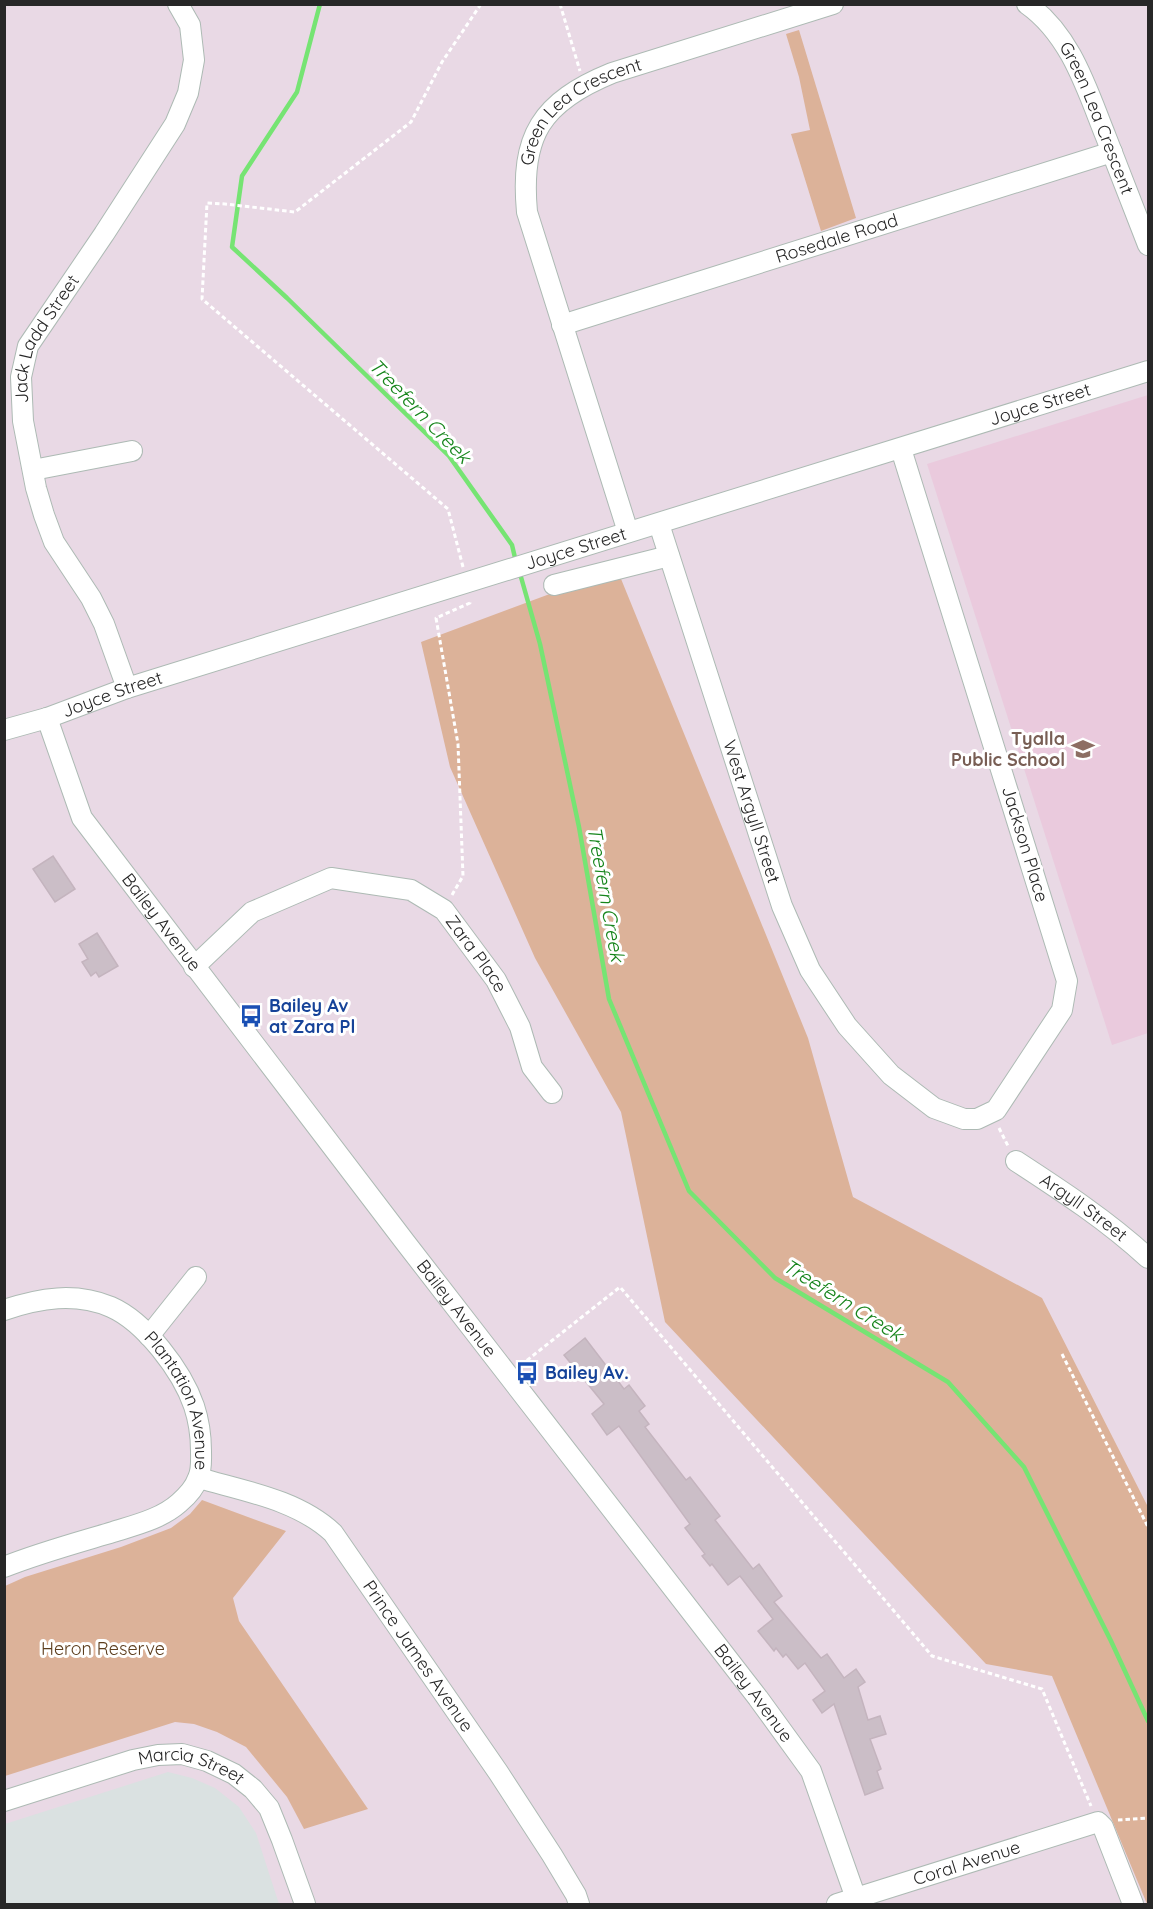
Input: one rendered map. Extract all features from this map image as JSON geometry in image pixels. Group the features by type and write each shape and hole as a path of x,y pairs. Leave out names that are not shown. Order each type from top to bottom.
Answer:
{"street":[{"name":"Jack Ladd Street","path":"127,688 104,624 91,598 54,542 44,515 23,421 21,377 28,346 175,124 188,93 194,60 190,25 178,4"},
{"name":"Green Lea Crescent","path":"628,532 526,212 524,181 529,150 540,125 559,101 584,84 612,73 833,4"},
{"name":"Green Lea Crescent","path":"1027,4 1038,12 1065,44 1082,78 1149,245"},
{"name":"Rosedale Road","path":"562,325 1112,152"},
{"name":"Joyce Street","path":"4,730 47,718 127,688 1149,371"},
{"name":"Jackson Place","path":"901,449 1066,981 1062,1010 992,1114"},
{"path":"33,470 132,451"},
{"name":"West Argyll Street","path":"659,524 782,906 816,979 847,1026 891,1075 934,1108 971,1120 992,1114"},
{"path":"554,585 669,556"},
{"name":"Bailey Avenue","path":"47,718 81,818 194,968 750,1688 811,1772 850,1903"},
{"name":"Zara Place","path":"194,968 252,912 331,878 411,891 444,910 496,980 520,1027 532,1067 552,1093"},
{"name":"Argyll Street","path":"1016,1161 1088,1208 1149,1258"},
{"path":"148,1336 196,1277"},
{"name":"Plantation Avenue","path":"4,1310 37,1300 78,1298 112,1308 128,1317 148,1336 188,1391 201,1440 199,1478 180,1502 162,1515 4,1567"},
{"name":"Prince James Avenue","path":"199,1478 304,1512 333,1533 498,1772 552,1855 576,1895 579,1905"},
{"name":"Marcia Street","path":"4,1801 133,1760 158,1755 182,1754 207,1761 234,1774 253,1789 268,1808 282,1840 304,1905"},
{"path":"1098,1822 1102,1827 1132,1905"},
{"name":"Coral Avenue","path":"850,1903 1098,1822"}],"path":[{"path":"444,910 463,876 458,744 436,618 470,603 467,582 448,509 202,300 207,203 296,212 411,123 442,62 481,4"},
{"path":"560,4 584,84"},
{"path":"992,1114 1016,1161"},
{"path":"508,1375 620,1287 932,1656 1042,1689 1098,1822 1149,1818"},
{"path":"1062,1354 1149,1527"}],"shaded area":[{"name":"Tyalla Public School","path":"1148,395 1148,1033 1112,1045 927,464"},
{"path":"168,1772 192,1778 215,1788 239,1807 256,1833 279,1904 5,1904 5,1824"}],"green space":[{"path":"799,30 856,218 821,231 791,134 810,130 799,77 786,34"},
{"path":"617,569 808,1038 853,1197 1042,1298 1148,1507 1148,1904 1052,1676 986,1664 665,1322 621,1112 535,958 450,767 421,642"},
{"name":"Heron Reserve","path":"202,1500 286,1531 233,1598 239,1621 368,1809 304,1829 287,1797 246,1747 217,1732 194,1724 175,1722 5,1776 5,1586 25,1577 121,1547 171,1528 190,1514"}],"building":[{"path":"53,856 75,889 55,902 33,869"},
{"path":"97,933 118,966 99,977 96,972 91,976 82,962 88,959 79,944"},
{"path":"585,1338 624,1389 629,1385 645,1406 639,1411 649,1424 645,1427 686,1480 690,1477 720,1516 715,1520 753,1569 759,1564 782,1596 774,1602 821,1658 827,1654 844,1678 856,1669 865,1682 858,1687 868,1720 880,1716 886,1734 870,1739 881,1769 877,1771 883,1788 865,1795 834,1704 822,1713 813,1700 825,1691 805,1663 798,1669 786,1654 783,1657 776,1648 774,1651 758,1631 773,1619 740,1576 728,1585 712,1564 710,1566 702,1556 705,1554 685,1528 690,1524 619,1426 607,1435 592,1414 604,1404 564,1355"}],"waterway":[{"name":"Treefern Creek","path":"320,4 297,92 242,176 232,247 449,456 512,545 516,562"},
{"name":"Treefern Creek","path":"519,570 540,644 579,827 609,999 689,1191 775,1278 948,1382 1024,1467 1111,1641 1148,1721"}],"place":[{"name":"Tyalla Public School","path":"1083,749"},
{"name":"Bailey Av at Zara Pl","path":"251,1016"},
{"name":"Bailey Av.","path":"527,1373"}]}
